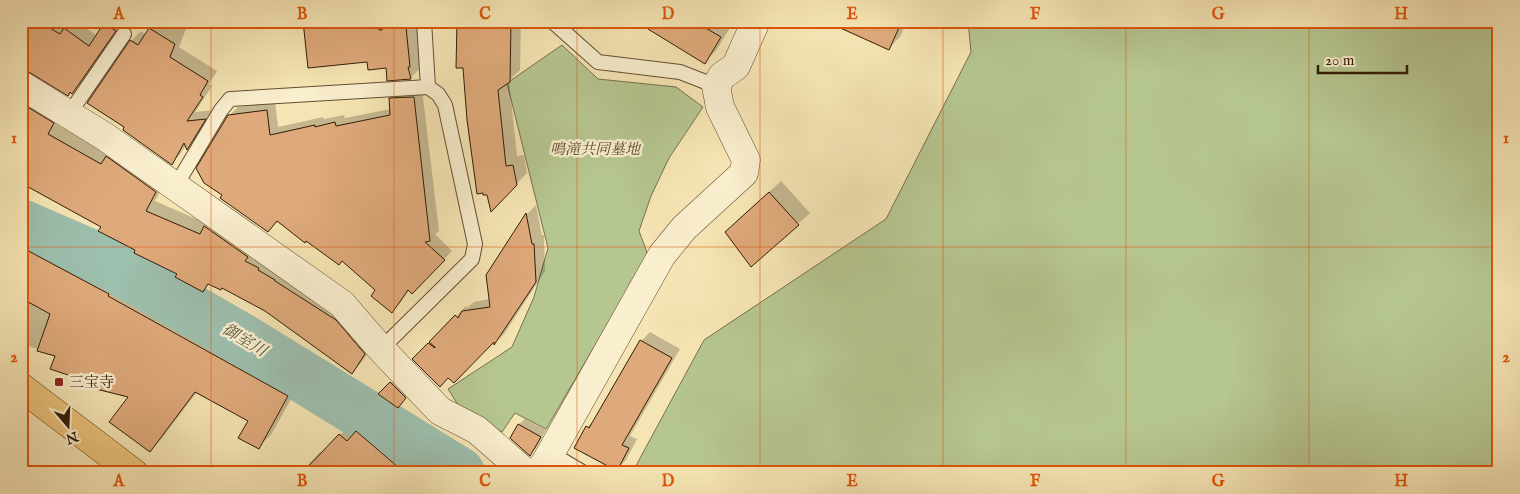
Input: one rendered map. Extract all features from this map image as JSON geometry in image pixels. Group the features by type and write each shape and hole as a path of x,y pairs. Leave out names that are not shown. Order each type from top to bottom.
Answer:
{"highway":[{"path":"21,387 119,467"}],"street":[{"path":"544,463 662,254 684,228 744,173 746,160 720,107 716,86 722,76 736,66 756,21"},
{"path":"21,85 69,114 342,304 381,349 440,411 476,430 526,473"}],"lane":[{"path":"424,21 428,87"},
{"path":"552,21 598,62 680,72 716,86"},
{"path":"69,114 124,34"},
{"path":"175,187 221,110 230,99 428,87 438,94 445,106 475,244 472,259 381,349"},
{"path":"544,463 584,473"}],"green space":[{"path":"968,21 1499,21 1499,473 632,473 704,340 886,219 971,52"},
{"name":"鳴滝共同墓地","path":"562,45 598,79 676,87 703,107 669,158 651,196 639,231 648,255 546,429 515,413 502,432 458,405 448,389 512,347 534,297 548,248 507,83"}],"building":[{"path":"21,21 38,21 60,34 64,28 89,46 104,23 116,31 72,94 70,92 68,96 21,69"},
{"path":"303,21 378,21 379,30 382,30 381,21 395,21 397,28 406,27 410,67 408,67 411,79 387,81 386,68 368,70 367,62 308,68"},
{"path":"457,21 511,21 510,82 498,90 506,166 513,165 517,185 491,212 487,195 483,195 483,193 477,194 467,120 463,68 456,68"},
{"path":"635,21 694,21 721,37 705,64"},
{"path":"825,21 902,21 889,50"},
{"path":"149,28 175,44 170,57 208,81 200,95 203,97 187,121 206,119 187,150 184,143 172,165 123,130 124,127 87,103 130,40 138,45"},
{"path":"414,97 430,241 425,242 445,260 412,294 408,290 392,313 371,296 375,290 342,261 339,265 306,241 305,243 277,221 268,232 220,198 222,195 204,183 196,168 228,115 267,110 270,135 315,125 315,127 335,122 336,126 390,115 389,98"},
{"path":"21,103 54,123 48,134 101,164 106,156 156,192 146,211 200,234 204,226 248,257 245,261 259,268 258,270 336,320 365,354 352,374 265,311 222,288 221,290 208,284 203,292 175,277 177,274 134,253 135,250 98,231 101,227 21,183"},
{"path":"769,192 799,225 751,267 725,232"},
{"path":"526,213 532,244 534,244 536,282 494,345 494,342 454,383 448,378 440,387 412,359 428,343 435,348 429,342 455,315 458,318 462,311 490,307 486,275"},
{"path":"21,247 109,294 108,296 288,396 259,449 238,438 248,421 195,392 150,452 109,422 128,397 72,383 74,377 50,369 55,356 37,351 50,314 21,298"},
{"path":"640,340 672,358 622,445 629,448 617,471 574,448 586,426 589,428"},
{"path":"390,382 406,398 398,408 378,394"},
{"path":"518,424 541,437 530,456 510,438"},
{"path":"356,431 405,473 302,473 339,434 347,441"}],"waterway":[{"name":"御室川","path":"21,225 111,264 238,337 459,473"}],"place":[{"name":"三宝寺","path":"59,382"}]}
